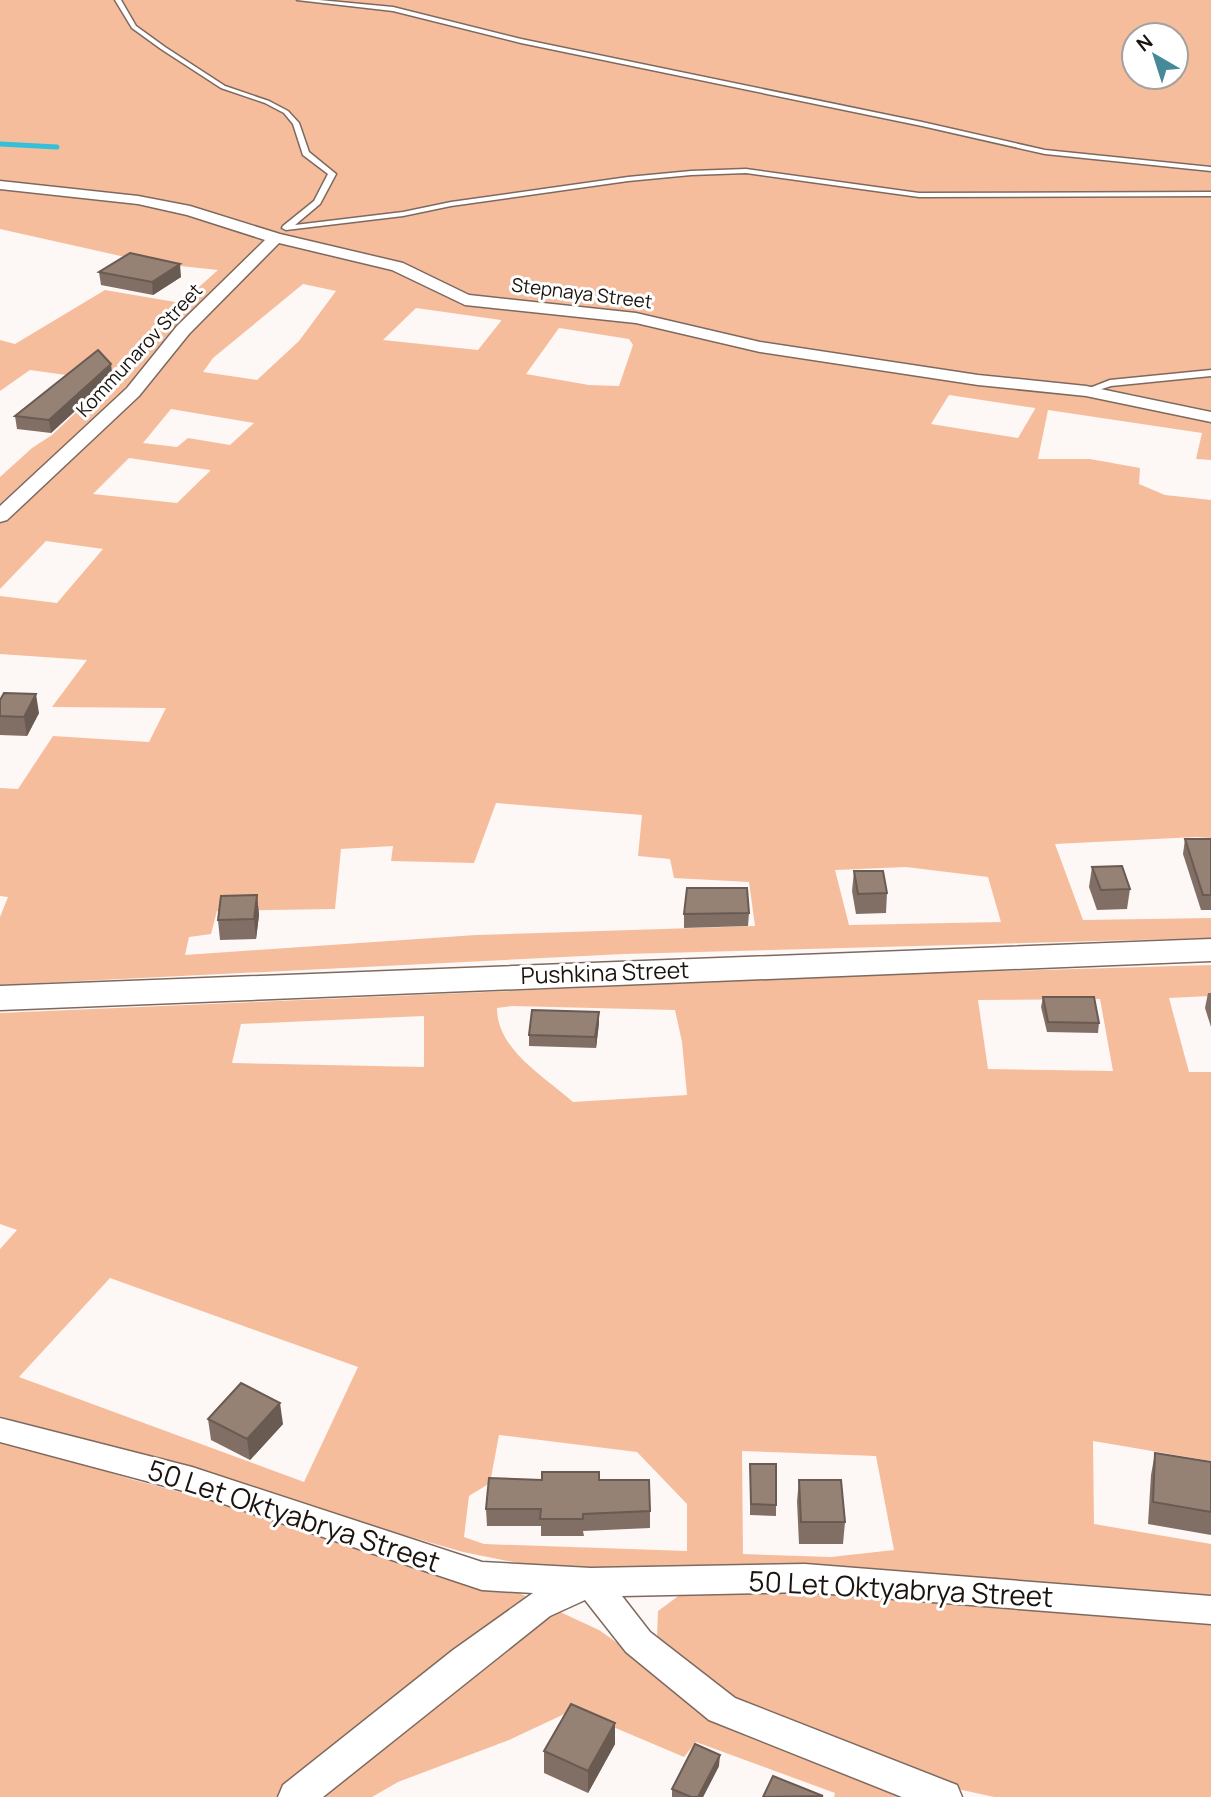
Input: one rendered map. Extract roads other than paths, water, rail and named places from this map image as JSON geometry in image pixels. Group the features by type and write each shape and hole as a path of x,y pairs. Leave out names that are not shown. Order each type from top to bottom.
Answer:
{"street":[{"name":"Stepnaya Street","path":"0,185 138,200 281,233 397,266 465,300 636,318 760,347 978,380 1086,391 1211,417"},
{"name":"Kommunarov Street","path":"0,516 133,392 183,330 281,233"},
{"name":"Pushkina Street","path":"0,998 1211,950"},
{"name":"50 Let Oktyabrya Street","path":"0,1430 192,1480 482,1576 591,1582 806,1578 1211,1610"},
{"name":"50 Let Oktyabrya Street","path":"296,1797 538,1606 591,1582"},
{"path":"591,1582 638,1642 722,1709 944,1797"}],"lane":[{"path":"118,0 134,27 163,48 223,87 267,102 286,112 296,123 306,153 332,174 317,202 281,233"},
{"path":"300,0 393,9 521,41 1045,152 1211,169"},
{"path":"281,233 451,204 628,179 691,173 746,171 919,195 1211,194"},
{"path":"1086,391 1110,383 1211,373"}],"waterway":[{"path":"0,144 57,147"}]}
